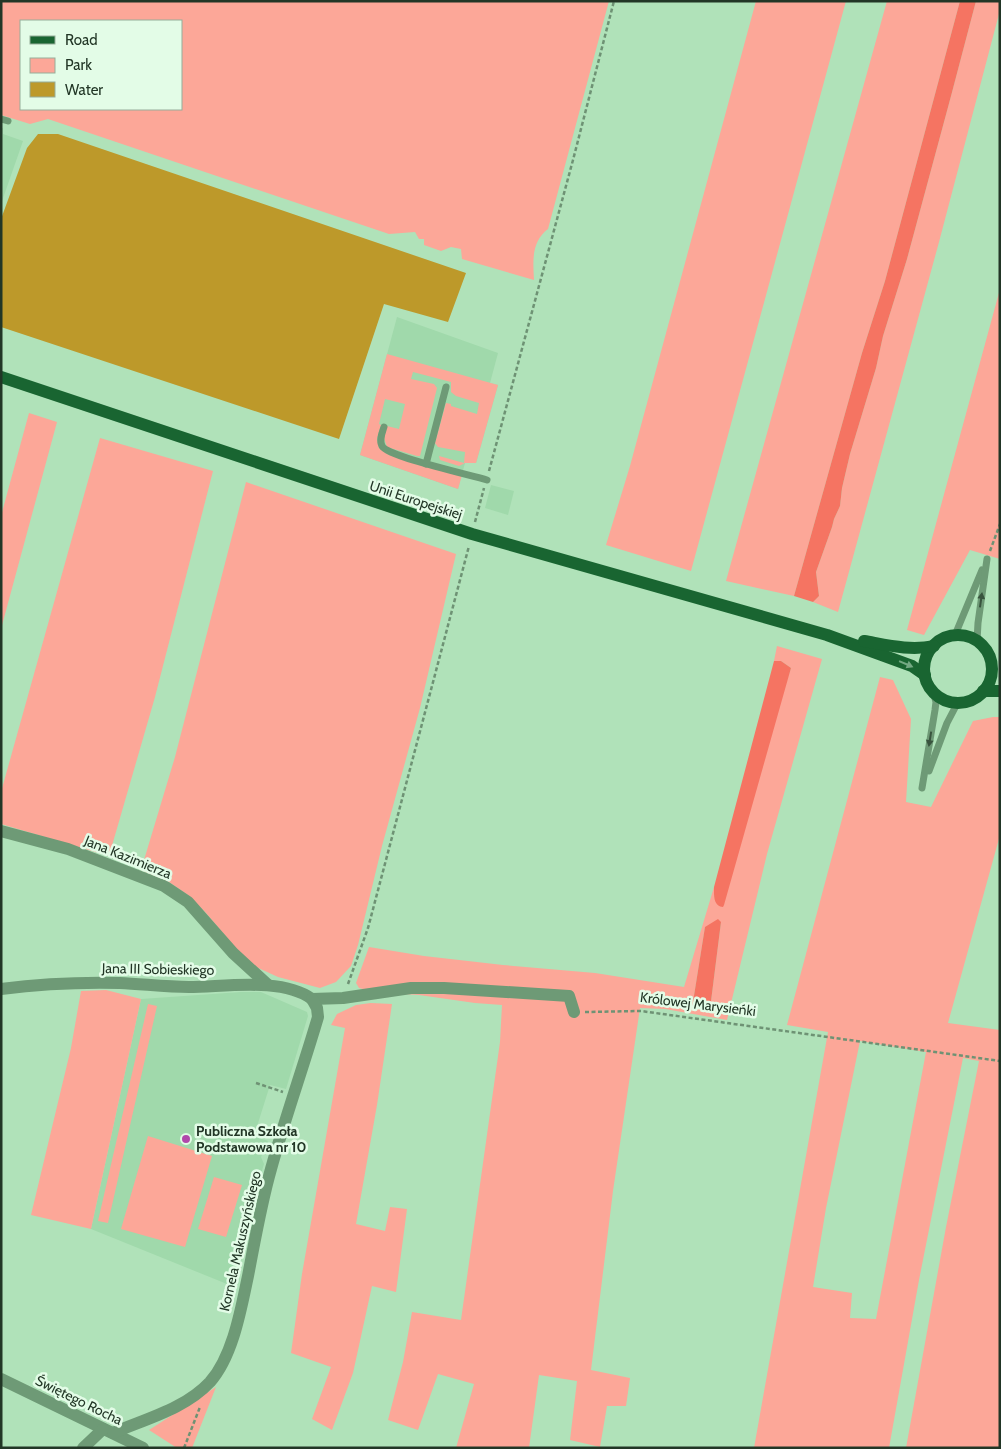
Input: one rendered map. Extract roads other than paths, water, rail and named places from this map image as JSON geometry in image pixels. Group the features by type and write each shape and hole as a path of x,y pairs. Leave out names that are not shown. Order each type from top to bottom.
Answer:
{"main road":[{"name":"Unii Europejskiej","path":"1,377 472,534 827,635 912,666 925,675"},
{"name":"Unii Europejskiej","path":"827,635 907,648 918,649 934,646"},
{"path":"955,635 965,635 977,641 988,652 996,670 990,680 979,696 971,700 952,702 941,698 933,691 925,675 925,660 929,651 945,638 955,635"},
{"path":"983,691 1000,691"}],"street":[{"name":"Jana Kazimierza","path":"1,831 68,849 164,886 188,902 233,953 268,985"},
{"name":"Jana III Sobieskiego","path":"1,990 95,982 188,987 268,985 302,993 312,999"},
{"path":"312,999 343,998 410,988 444,988 569,996 574,1012"},
{"name":"Kornela Makuszyńskiego","path":"82,1448 108,1431 176,1406 190,1398 207,1384 219,1370 233,1338 271,1169 318,1017 317,1008 312,999"},
{"name":"Świętego Rocha","path":"1,1379 143,1448"}],"lane":[{"path":"426,464 446,387"},
{"path":"384,427 381,439 383,447 387,451 426,464 487,480"},
{"path":"955,635 987,558 977,641"},
{"path":"933,691 936,702 922,788 947,723 958,702"}],"water":[{"path":"38,134 58,134 466,273 448,322 384,304 339,439 1,327 1,219 27,148"}],"place":[{"name":"Publiczna Szkoła Podstawowa nr 10","path":"186,1139"}]}
